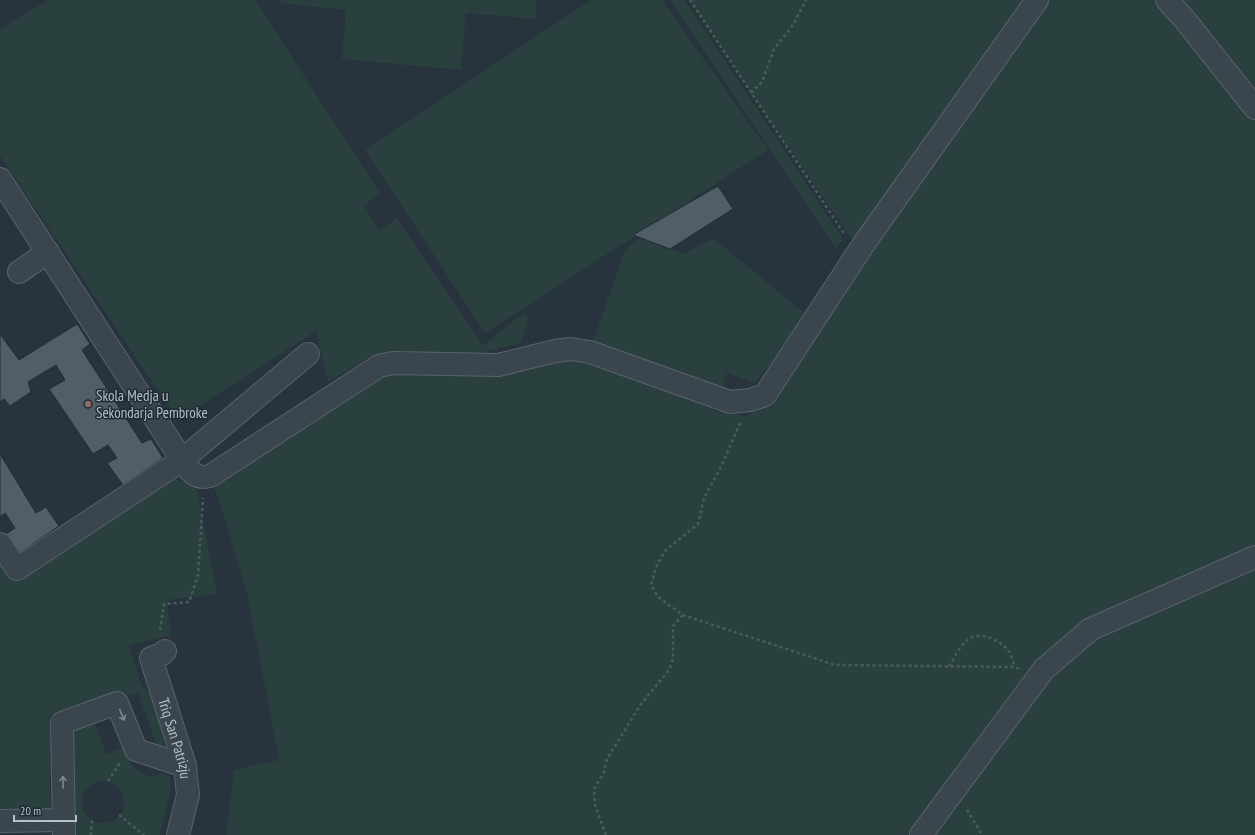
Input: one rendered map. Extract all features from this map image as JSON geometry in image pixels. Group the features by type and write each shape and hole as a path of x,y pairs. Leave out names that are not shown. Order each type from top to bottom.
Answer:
{"street":[{"path":"0,179 182,460 190,471 204,478 210,476 379,366 393,363 498,365 554,351 571,349 590,352 730,402 750,400 765,395 863,245 1037,0"},
{"path":"1167,0 1185,20 1255,108"},
{"path":"19,272 48,252"},
{"path":"0,544 17,569 182,460 308,354"},
{"path":"921,835 1044,669 1091,629 1255,558"},
{"name":"Triq San Patrizju","path":"164,652 151,658 185,766 188,795 178,835"},
{"path":"0,821 64,828 62,723 117,703 136,750 185,766"}],"path":[{"path":"690,0 845,236 850,233"},
{"path":"751,93 762,82 774,49 793,26 806,0"},
{"path":"750,400 721,468 704,498 698,524 665,551 656,567 651,585 658,597 683,615 835,665 1015,667 1040,675"},
{"path":"164,652 158,645 164,604 189,602 198,575 204,478"},
{"path":"606,835 595,805 594,789 604,772 608,759 641,704 669,670 673,659 674,626 683,615"},
{"path":"949,666 961,647 970,638 981,636 998,641 1010,653 1015,667"},
{"path":"108,781 123,760"},
{"path":"957,788 962,802 982,835"},
{"path":"119,815 144,835"},
{"path":"90,835 92,820"}],"green space":[{"path":"48,0 255,0 380,193 364,205 379,231 397,218 483,346 524,312 529,319 521,343 469,356 371,357 328,382 316,331 178,420 0,156 0,29"},
{"path":"279,0 537,0 535,19 466,13 461,70 342,59 346,10 279,3"},
{"path":"591,0 662,0 768,150 485,333 365,150"},
{"path":"670,0 685,0 843,239 836,249"},
{"path":"690,0 1255,0 1255,835 226,835 234,770 279,760 247,593 212,478 374,373 554,357 588,361 719,412 747,416 770,395 864,261 849,235 751,93"},
{"path":"641,237 684,254 713,238 808,316 755,383 727,373 721,391 592,345 624,251"},
{"path":"173,477 197,490 217,594 167,600 171,635 129,645 141,684 152,698 159,720 166,754 159,753 139,696 142,692 50,715 50,808 0,813 0,561 42,562"},
{"path":"92,716 106,754 122,748 132,766 150,777 163,773 170,776 171,789 160,835 69,835 69,725","holes":["100,781 111,783 118,788 123,795 123,810 119,817 112,821 102,823 96,822 89,818 84,811 82,806 84,793 87,789"]}],"building":[{"path":"718,186 733,209 670,249 633,235"},
{"name":"Skola Medja u Sekondarja Pembroke","path":"77,324 90,344 82,350 142,443 151,439 163,458 123,485 107,463 117,458 108,445 93,454 49,389 65,380 56,365 28,382 31,392 10,406 4,399 0,402 0,334 19,360"},
{"path":"0,454 36,513 46,507 59,526 20,553 6,534 15,528 5,513 0,517"}],"place":[{"name":"Skola Medja u Sekondarja Pembroke","path":"88,404"}]}
